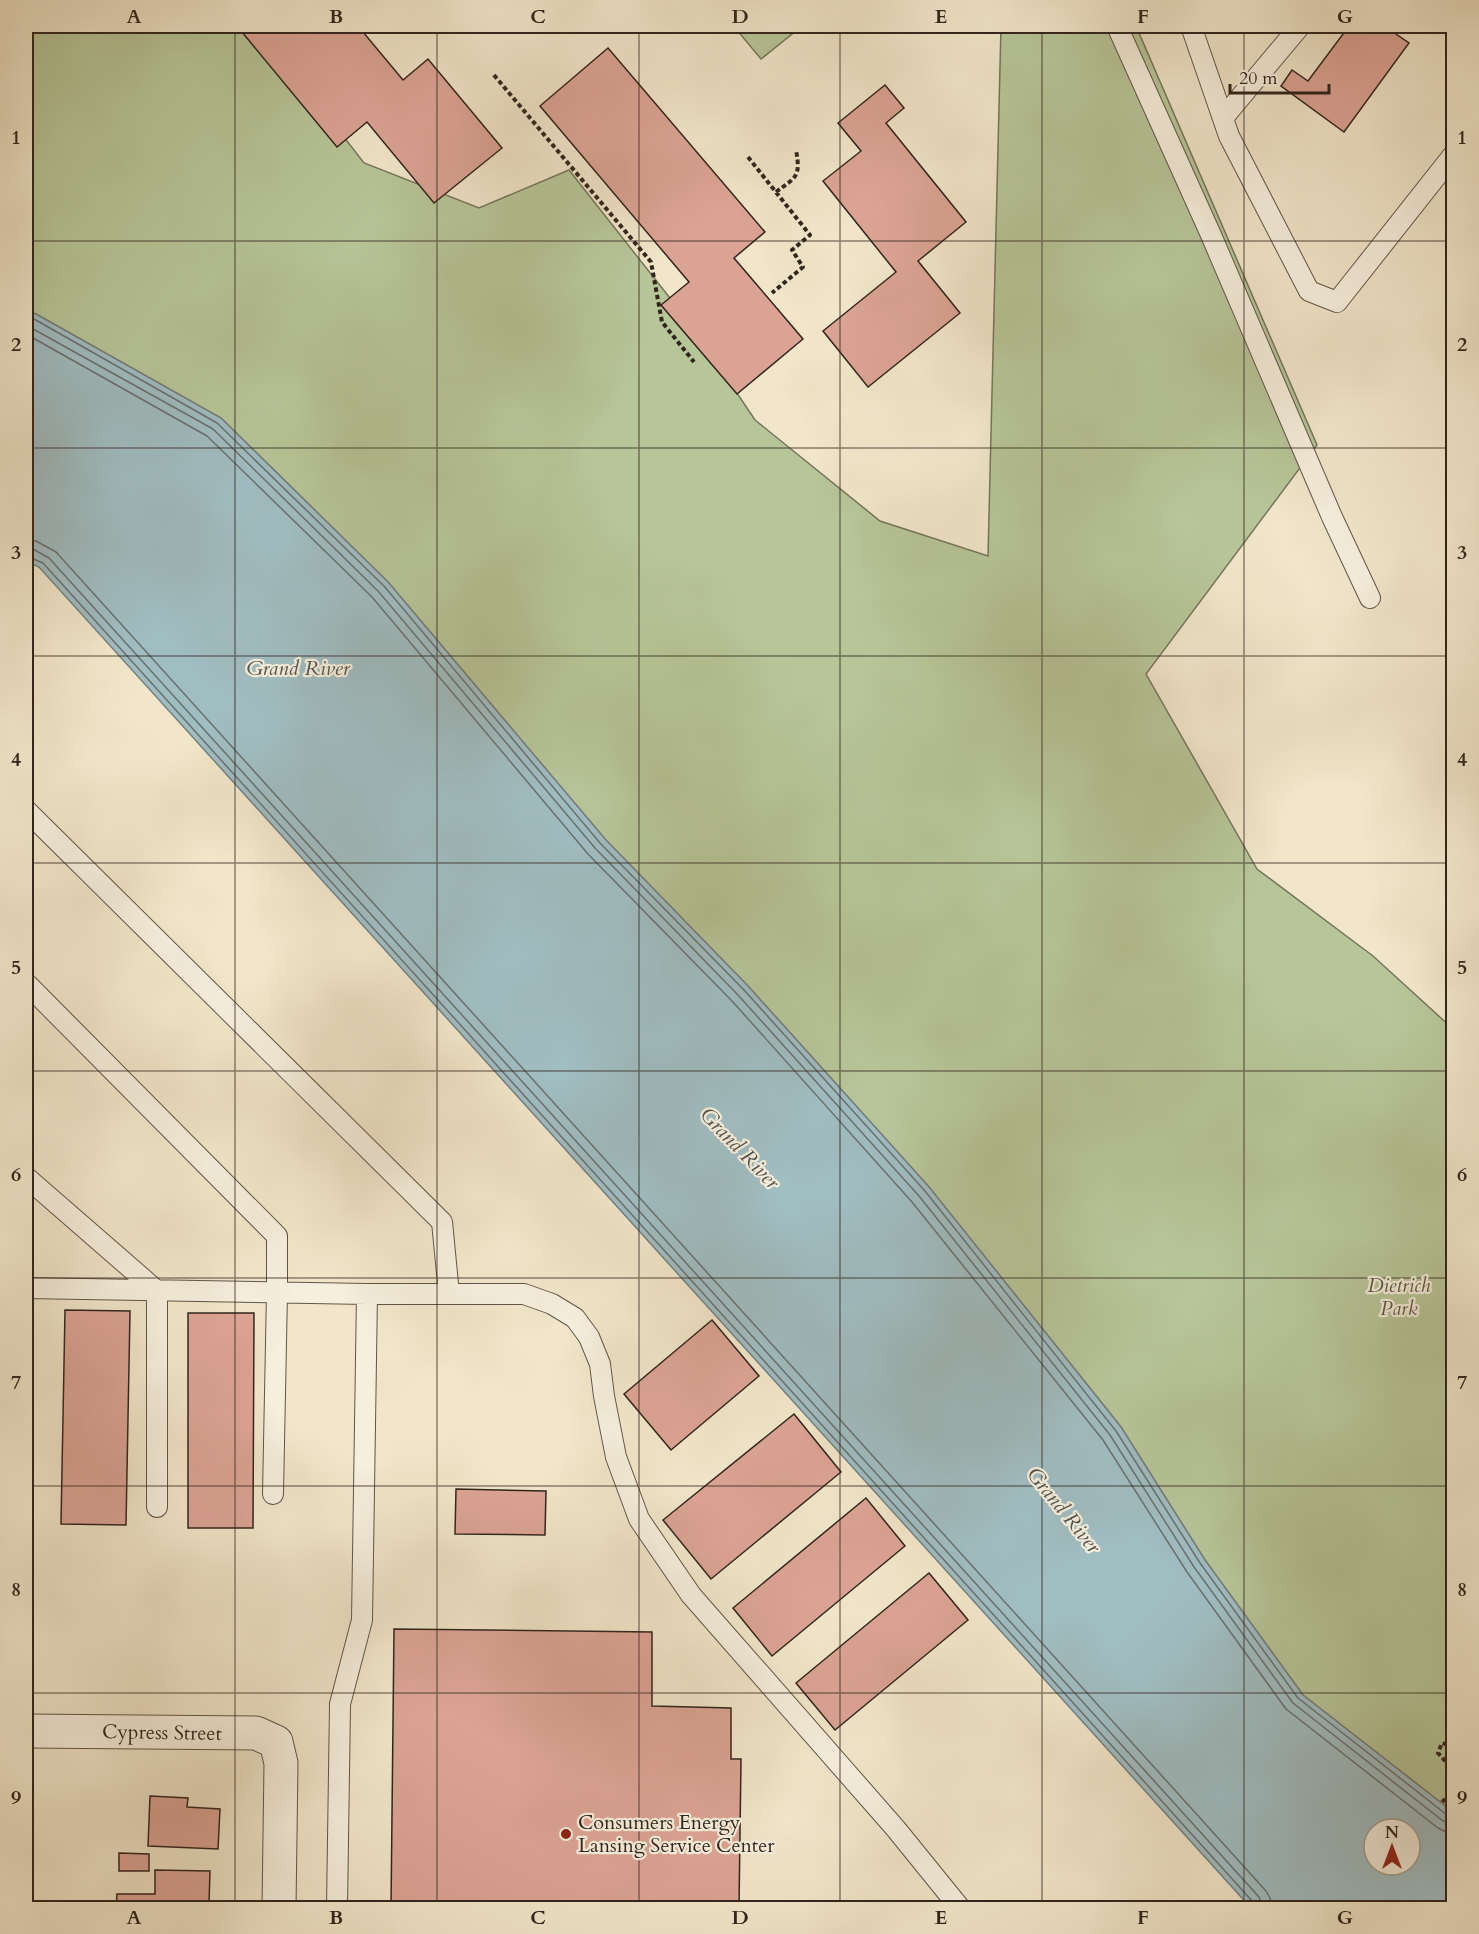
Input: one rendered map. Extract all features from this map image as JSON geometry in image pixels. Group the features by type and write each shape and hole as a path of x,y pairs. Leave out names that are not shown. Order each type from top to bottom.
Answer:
{"street":[{"name":"Cypress Street","path":"26,1731 256,1733 276,1742 281,1763 279,1908"}],"lane":[{"path":"1117,26 1211,235 1332,517 1370,597"},
{"path":"1191,26 1229,135 1309,291 1337,302 1454,154"},
{"path":"1223,118 1300,26"},
{"path":"26,810 442,1222 449,1294"},
{"path":"26,983 277,1236 273,1494"},
{"path":"26,1177 157,1291 157,1507"},
{"path":"26,1288 367,1294 524,1294 552,1304 575,1318 589,1337 600,1364 616,1458 639,1519 692,1595 896,1829 960,1908"},
{"path":"337,1908 340,1704 362,1620 367,1294"}],"path":[{"path":"494,75 651,262 662,321 694,362"},
{"path":"776,192 795,177 799,167 796,150"},
{"path":"748,157 810,235 792,250 803,267 772,293"},
{"path":"1454,1747 1442,1743 1438,1753 1454,1771"},
{"path":"1442,1802 1454,1791"}],"green space":[{"name":"Dietrich Park","path":"26,26 258,26 364,163 479,208 569,170 692,326 755,420 880,521 988,556 1001,26 1136,26 1317,445 1146,674 1257,869 1373,956 1453,1029 1453,1812 1303,1695 1205,1560 1121,1427 929,1187 748,986 605,839 388,582 221,418 36,314 26,311"},
{"path":"740,26 802,26 761,59 736,29"}],"water":[{"name":"Grand River","path":"26,311 36,314 221,418 388,582 605,839 748,986 929,1187 1121,1427 1205,1560 1303,1695 1453,1812 1453,1908 1251,1908 39,567 26,561"}],"building":[{"path":"237,26 358,26 403,80 428,59 502,148 434,203 367,122 337,147"},
{"path":"1349,26 1384,26 1409,43 1344,132 1281,86 1292,70 1308,81"},
{"path":"608,48 765,232 734,258 803,339 737,394 661,305 689,282 540,106"},
{"path":"885,85 904,108 886,123 966,222 918,261 960,313 868,387 823,331 896,272 823,181 861,151 838,123"},
{"path":"65,1310 130,1311 126,1525 61,1524"},
{"path":"188,1313 254,1313 253,1528 188,1528"},
{"path":"712,1320 759,1376 671,1450 624,1394"},
{"path":"794,1414 841,1472 711,1579 663,1520"},
{"path":"456,1489 546,1491 545,1535 455,1534"},
{"path":"866,1498 905,1546 772,1656 733,1608"},
{"path":"929,1573 968,1620 835,1730 796,1683"},
{"name":"Consumers Energy Lansing Service Center","path":"394,1629 652,1632 652,1706 731,1708 731,1759 741,1759 739,1908 391,1908"},
{"path":"150,1796 188,1798 187,1807 220,1809 218,1849 148,1846"},
{"path":"119,1853 149,1854 149,1871 119,1871"},
{"path":"155,1870 210,1871 209,1903 188,1903 188,1908 116,1908 117,1894 155,1894"}],"place":[{"name":"Consumers Energy Lansing Service Center","path":"566,1834"}]}
